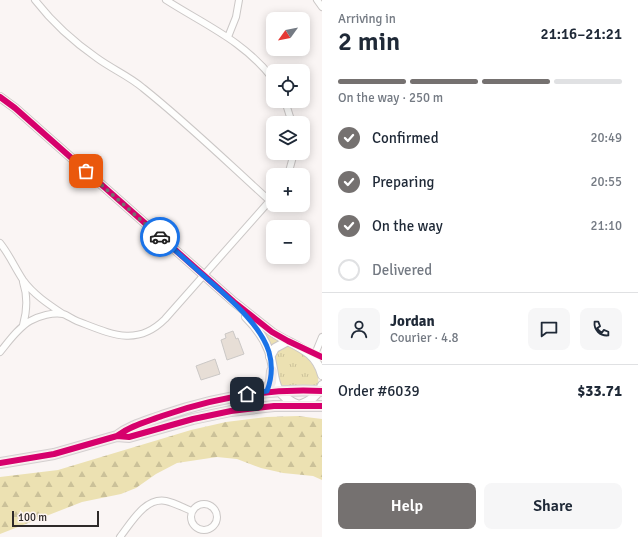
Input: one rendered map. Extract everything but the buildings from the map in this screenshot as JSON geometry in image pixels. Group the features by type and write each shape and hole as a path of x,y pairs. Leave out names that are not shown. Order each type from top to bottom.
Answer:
{"main road":[{"path":"267,391 272,371"},
{"path":"117,436 131,427 198,404 226,397 267,391 321,389"},
{"path":"0,463 54,454 117,436 129,436 193,419 231,411 268,406 322,406"}],"street":[{"path":"35,0 46,13 80,46 96,58 143,87 266,194"},
{"path":"166,0 228,37 257,60 266,71"},
{"path":"228,37 236,17 239,0"},
{"path":"317,0 322,7"},
{"path":"0,97 15,108 234,302 272,332 322,357"},
{"path":"22,279 39,297 73,320 118,336 137,336 149,332 159,325 266,206"},
{"path":"0,243 11,258 22,279 27,298 26,316 23,326"},
{"path":"234,302 260,334 265,343 278,391 287,400 299,405 312,399 321,389"},
{"path":"0,352 23,326 31,320 44,315 63,314"},
{"path":"315,354 322,337"},
{"path":"270,357 275,348 288,341"},
{"path":"303,348 313,357 321,370 322,375"},
{"path":"120,537 144,508 154,502 167,501 192,511"},
{"path":"208,505 215,512 215,524 208,529 199,529 192,522 192,511 197,506 208,505"}],"green space":[{"path":"264,331 281,342 271,350"},
{"path":"285,346 304,355 314,366 317,373 318,387 280,387 274,359 275,352"},
{"path":"298,416 322,419 322,480 313,476 283,473 261,468 237,459 217,457 177,463 156,474 136,488 121,494 82,502 0,534 0,477 58,470 191,430 226,422 267,417"}],"cycle path":[{"path":"0,97 15,108 234,302 272,332 322,357"},
{"path":"117,436 133,427 162,416 221,399 281,391 322,391"},
{"path":"0,463 54,454 117,436 129,437 193,419 231,411 274,406 322,406"}],"way so far":[{"path":"86,171 160,237"}],"route":[{"path":"160,237 234,302 256,328 265,343 269,352 272,371 267,391 247,394"}]}
